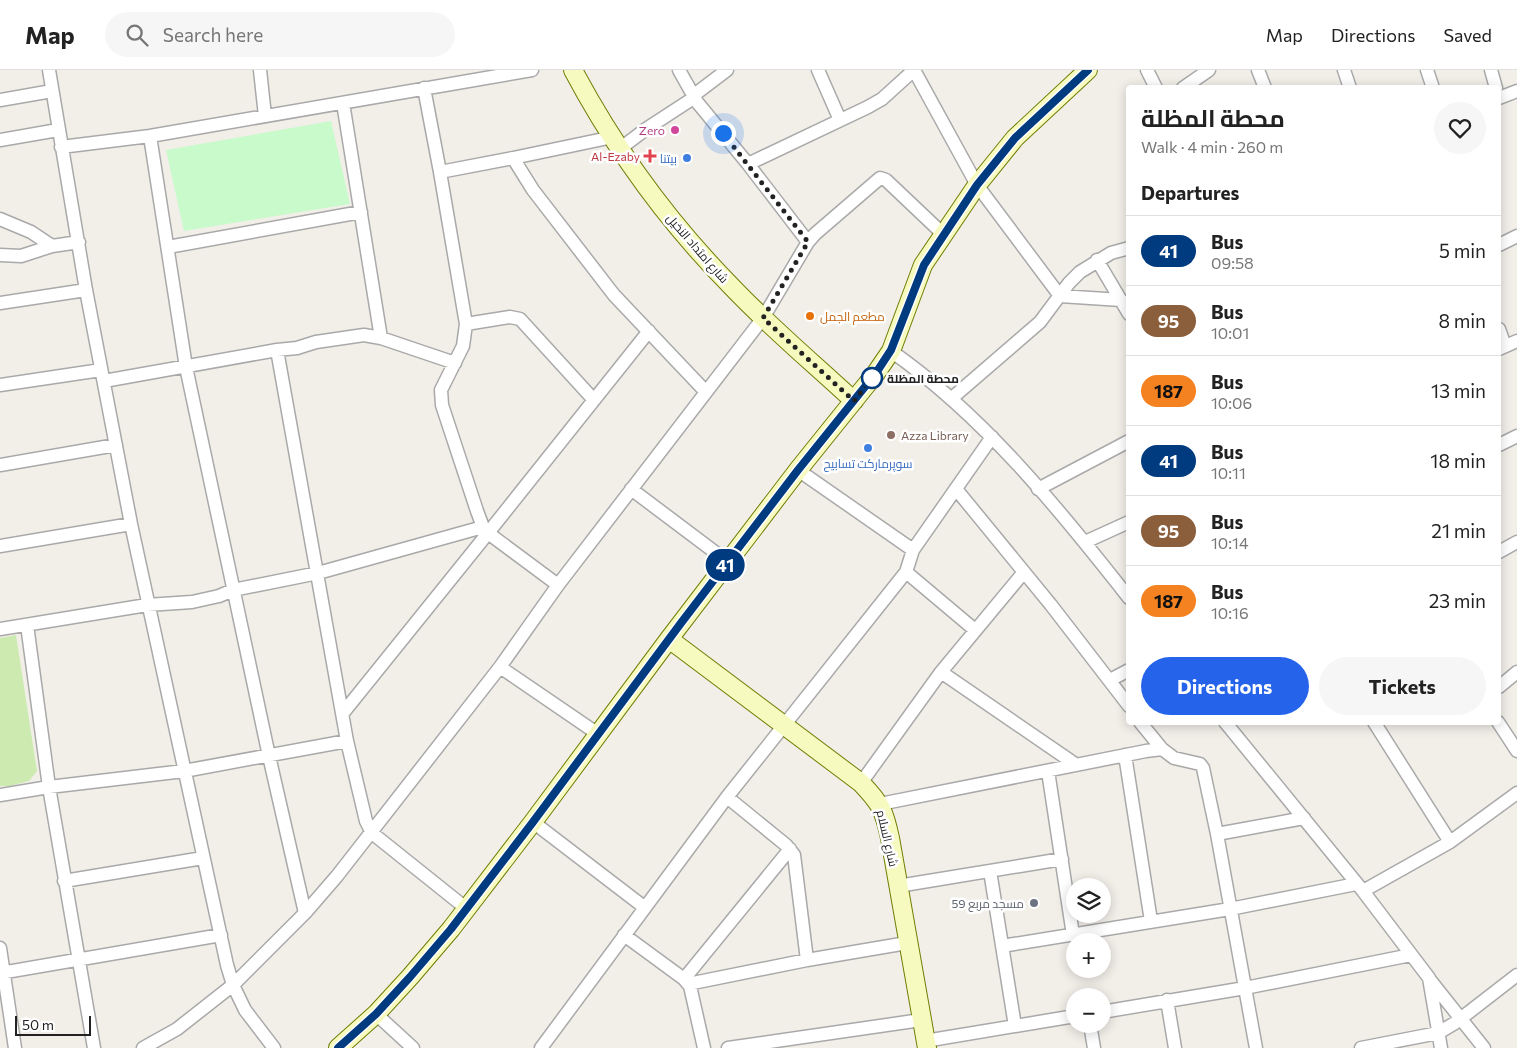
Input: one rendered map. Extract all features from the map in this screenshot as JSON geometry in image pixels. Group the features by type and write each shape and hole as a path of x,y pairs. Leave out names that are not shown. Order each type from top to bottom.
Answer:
{"street":[{"path":"49,70 86,290 131,524 202,858 233,985 245,1010 274,1048"},
{"path":"260,70 265,116"},
{"path":"61,147 150,136 343,103 424,88 472,75 532,70"},
{"name":"شارع امتداد النخيل","path":"573,70 646,186 675,223 732,287 763,318 854,401"},
{"path":"679,70 698,102 808,242"},
{"path":"440,172 513,158 617,142 646,129 692,99 694,95 727,70"},
{"path":"818,70 840,120"},
{"path":"748,164 882,99 914,70 977,185 1060,296 1121,300"},
{"path":"338,1048 376,1014 467,909 669,639 798,470 854,401 891,350 924,265 977,185 1015,138 1088,70"},
{"path":"1147,70 1154,85"},
{"path":"1187,85 1209,70"},
{"path":"1258,70 1264,85"},
{"path":"1344,70 1349,85"},
{"path":"1426,70 1432,85"},
{"path":"1491,70 1495,85"},
{"path":"424,88 466,324 463,346 441,390 442,405 486,530 558,585"},
{"path":"0,100 52,91"},
{"path":"1501,97 1517,91"},
{"path":"343,103 381,338"},
{"path":"0,140 58,130"},
{"path":"150,136 186,367 269,756 305,913"},
{"path":"513,158 533,190 614,295 706,392"},
{"path":"143,1048 176,1028 233,985 305,913 372,833 500,667 558,585 763,318 808,242 815,234 880,178 886,180 943,234"},
{"path":"168,247 361,212"},
{"path":"0,219 31,232 52,246"},
{"path":"1501,244 1517,236"},
{"path":"0,256 21,256 52,246 79,242"},
{"path":"952,398 1040,322 1080,272 1097,260 1111,253 1126,249"},
{"path":"1097,260 1126,309"},
{"path":"0,303 86,290"},
{"path":"466,324 510,317 520,319 593,400"},
{"path":"343,713 486,530 649,331"},
{"path":"1501,333 1507,345"},
{"path":"0,385 186,367 297,348 316,342 364,335 381,338 455,363"},
{"path":"277,350 347,741 366,821 372,833 467,909"},
{"path":"891,350 922,372 952,398 992,438 1084,542 1126,594"},
{"path":"1501,444 1517,436"},
{"path":"541,1048 727,797 906,572 914,550 992,438"},
{"path":"1038,489 1126,443"},
{"path":"0,465 116,445"},
{"path":"798,470 914,550"},
{"path":"631,489 728,562"},
{"path":"956,490 1024,572 1126,702"},
{"path":"1084,542 1126,523"},
{"path":"0,546 131,524"},
{"path":"0,629 147,605 192,602 219,596 233,590 318,573 486,530"},
{"path":"1501,551 1517,542"},
{"path":"906,572 975,630"},
{"path":"861,783 942,672 1024,572"},
{"path":"27,625 49,787 94,1048"},
{"name":"شارع السلام","path":"669,639 861,783 880,804 886,819 890,838 926,1045"},
{"path":"500,667 598,734"},
{"path":"942,672 1075,764"},
{"path":"1110,680 1126,672"},
{"path":"1501,685 1517,672"},
{"path":"1142,725 1162,749 1174,758 1182,761 1198,762 1203,768 1256,1048"},
{"path":"1227,725 1304,818 1484,1048"},
{"path":"1376,725 1450,842"},
{"path":"1500,725 1517,751"},
{"path":"0,795 49,787 184,771 347,741"},
{"path":"880,804 1075,764 1162,749"},
{"path":"1125,755 1151,921"},
{"path":"1048,770 1073,933"},
{"path":"1084,933 1359,888 1450,842 1517,793"},
{"path":"727,797 790,849 796,864 807,960"},
{"path":"1217,834 1304,818"},
{"path":"533,822 644,907"},
{"path":"686,981 790,849"},
{"path":"64,881 202,858"},
{"path":"898,886 1062,859"},
{"path":"990,871 1014,1026"},
{"path":"2,973 221,935"},
{"path":"624,935 686,981 691,989 704,1048"},
{"path":"1002,946 1066,936"},
{"path":"686,981 907,943"},
{"path":"0,948 2,973 16,1048"},
{"path":"1111,1010 1245,988 1411,955"},
{"path":"1361,1048 1438,1033 1460,1019 1517,975"},
{"path":"1429,978 1441,1048"},
{"path":"1168,1000 1175,1048"},
{"path":"376,1014 413,1048"},
{"path":"926,1045 1014,1026 1066,1017"},
{"path":"728,1048 921,1020"},
{"path":"1092,1033 1094,1048"}],"green space":[{"path":"331,121 350,204 184,231 166,150"},
{"path":"16,635 37,771 29,781 10,786 0,786 0,638"}],"bus line":[{"name":"41","path":"338,1048 376,1014 451,929 681,623 798,470 876,373 891,350 915,284 924,265 943,234 997,158 1015,138 1088,70"}],"place":[{"name":"Zero","path":"675,130"},
{"name":"Al-Ezaby","path":"650,156"},
{"name":"بيتنا","path":"687,158"},
{"name":"مطعم الجمل","path":"810,316"},
{"name":"محطة المظلة","path":"872,378"},
{"name":"Azza Library","path":"891,435"},
{"name":"سوپرمارکت تسابيح","path":"868,448"},
{"name":"مسجد مربع 59","path":"1034,903"}],"route":[{"path":"723,133 808,242 763,318 854,401 876,373 872,378"}]}
